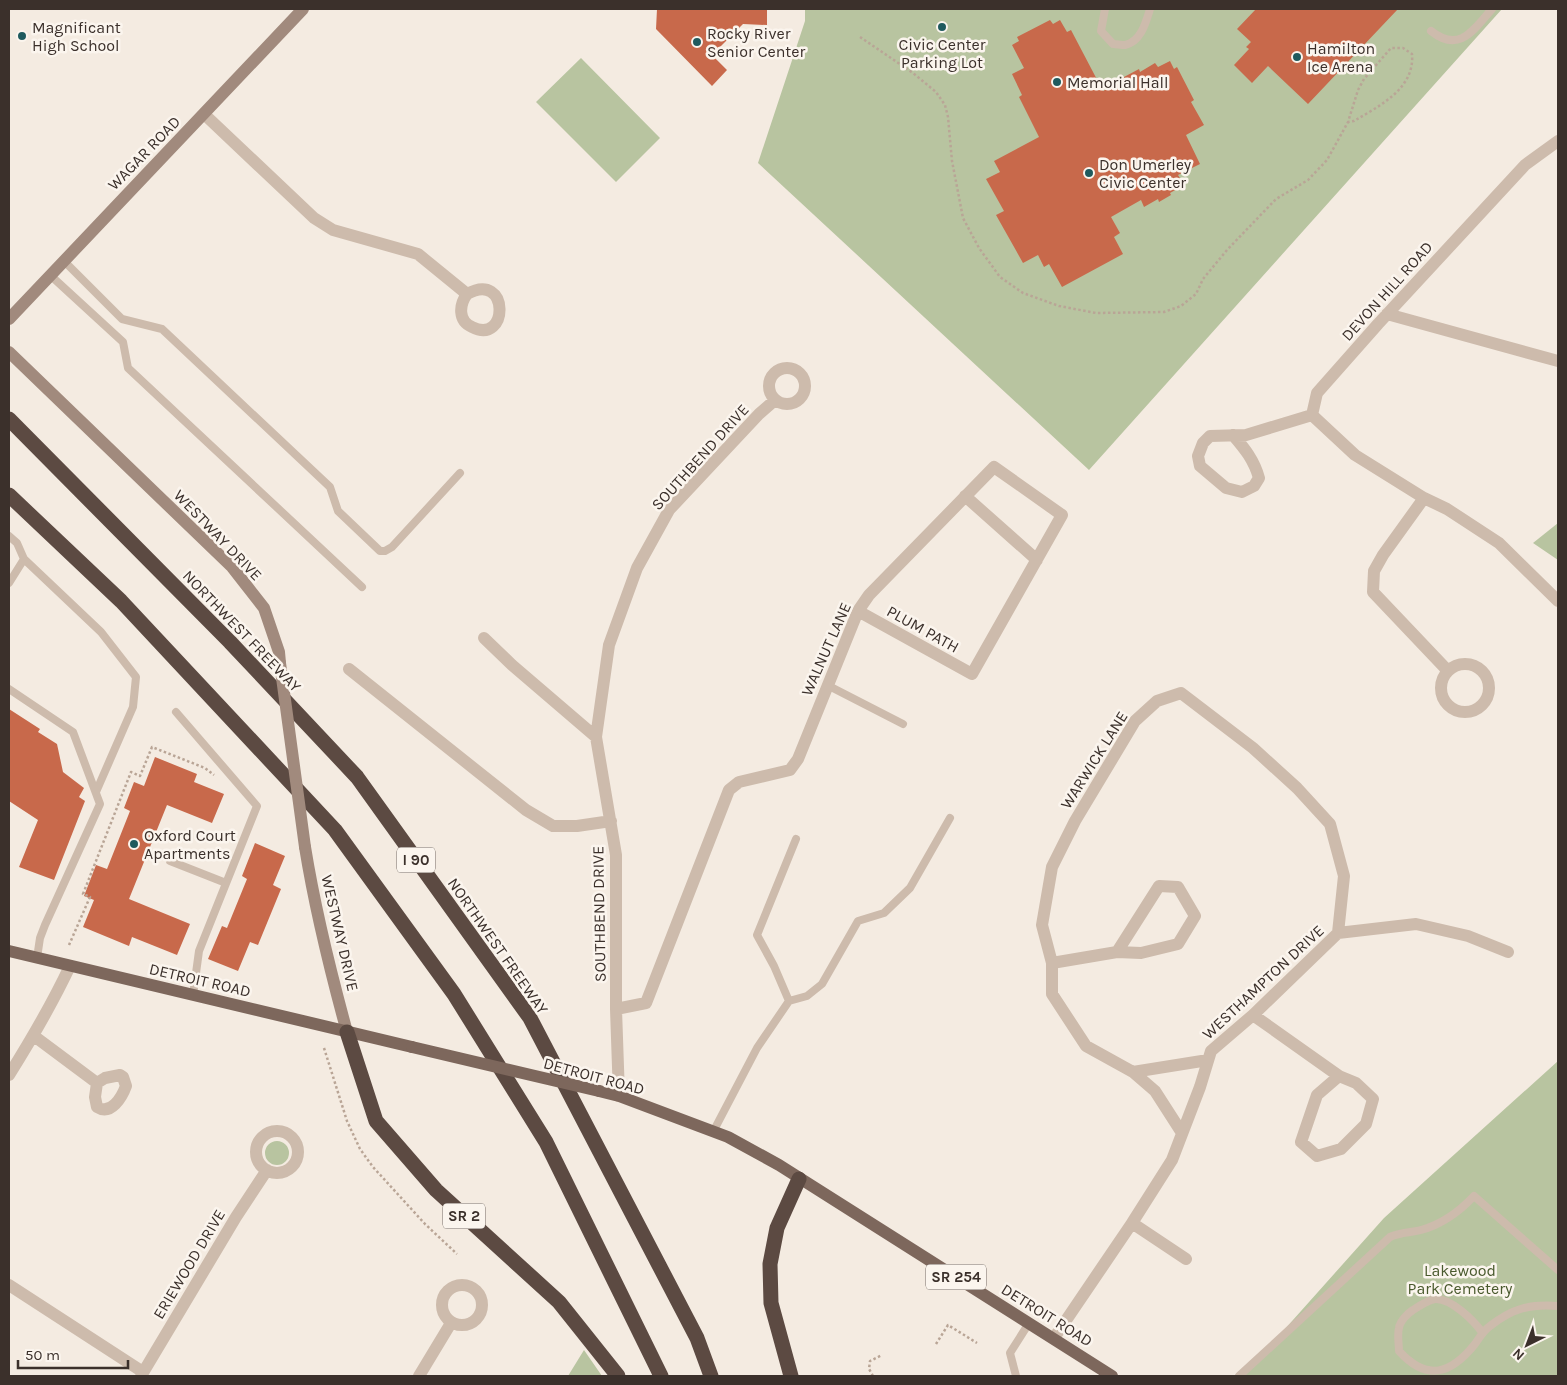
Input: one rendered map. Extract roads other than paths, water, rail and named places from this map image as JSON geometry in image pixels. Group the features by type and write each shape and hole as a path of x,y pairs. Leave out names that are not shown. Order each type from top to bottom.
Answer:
{"highway":[{"name":"NORTHWEST FREEWAY","path":"9,419 230,642 357,777 530,1018 696,1338 711,1376"},
{"path":"9,495 121,601 335,830 454,994 546,1142 661,1376"},
{"name":"SR 2","path":"346,1032 376,1120 436,1190 559,1302 618,1376"},
{"path":"792,1376 771,1303 770,1264 777,1228 799,1179"}],"main road":[{"name":"WAGAR ROAD","path":"9,319 303,9"},
{"name":"WESTWAY DRIVE","path":"9,352 232,567 264,608 279,652 305,847 324,945 346,1032"},
{"name":"DETROIT ROAD","path":"9,951 619,1096 728,1137 1029,1322 1112,1376"}],"street":[{"path":"204,114 314,218 333,230 418,254 467,294"},
{"name":"DEVON HILL ROAD","path":"1312,415 1316,393 1525,165 1558,141"},
{"path":"1387,314 1558,361"},
{"name":"SOUTHBEND DRIVE","path":"619,1096 616,1009 616,855 596,737 609,645 637,568 669,510 759,414 776,400"},
{"path":"1233,435 1246,449 1255,463 1259,478 1254,486 1242,492 1226,488 1200,466 1198,456 1203,443 1210,436 1233,435 1246,435 1312,415 1355,455 1424,498 1447,509 1499,543 1558,601"},
{"name":"WALNUT LANE","path":"616,1009 646,1003 729,790 739,782 790,770 798,759 858,611 869,595 994,467 1062,515 972,674"},
{"path":"965,496 1037,560"},
{"path":"1424,498 1383,555 1374,571 1373,592 1448,671"},
{"name":"PLUM PATH","path":"858,611 972,674"},
{"path":"484,638 512,665 596,737"},
{"path":"349,669 526,810 553,826 577,826 611,821"},
{"name":"WARWICK LANE","path":"1182,1133 1155,1091 1133,1072 1086,1046 1052,994 1052,963 1042,925 1052,867 1075,821 1135,720 1157,700 1181,693 1253,748 1297,788 1330,824 1344,876 1338,933"},
{"path":"1052,963 1116,952 1141,953 1178,944 1195,916 1178,887 1159,886 1116,952"},
{"name":"WESTHAMPTON DRIVE","path":"1054,1338 1172,1160 1200,1087 1211,1051 1253,1015 1338,933 1416,924 1468,936 1508,952"},
{"path":"9,1075 34,1036 70,966"},
{"path":"1253,1015 1339,1076 1356,1084 1373,1099 1366,1124 1341,1149 1317,1156 1301,1142 1317,1095 1339,1076"},
{"path":"34,1036 97,1083"},
{"path":"1133,1072 1208,1060"},
{"name":"ERIEWOOD DRIVE","path":"142,1374 236,1217 267,1170"},
{"path":"1132,1223 1186,1259"},
{"path":"9,1285 142,1374"},
{"path":"419,1376 452,1322"}],"lane":[{"path":"1105,9 1101,30 1112,44 1126,45 1136,39 1143,30 1150,9"},
{"path":"1431,31 1439,37 1453,40 1468,36 1492,9"},
{"path":"64,261 122,319 162,329 330,487 338,511 380,551 385,551 392,547 460,473"},
{"path":"50,275 123,342 128,368 362,588"},
{"path":"9,536 17,543 24,559 101,632 136,677 133,707 96,792"},
{"path":"9,583 24,559"},
{"path":"827,685 903,724"},
{"path":"9,689 73,732 100,804 45,925 40,938 37,958"},
{"path":"176,712 257,806 199,950 193,995"},
{"path":"713,1132 757,1048 789,1001 807,996 822,984 858,921 884,913 910,888 950,818"},
{"path":"789,1001 774,966 756,935 796,839"},
{"path":"170,861 226,883"},
{"path":"1239,1376 1390,1237 1402,1232 1419,1230 1442,1223 1474,1196 1558,1270"},
{"path":"1482,1332 1460,1310 1448,1302 1434,1299 1408,1313 1399,1326 1399,1351 1409,1362 1427,1370 1443,1371 1455,1365 1466,1356 1482,1332 1491,1325 1518,1310 1537,1305 1558,1306"},
{"path":"1016,1376 1010,1353 1029,1322"}],"place":[{"name":"Civic Center Parking Lot","path":"942,27"},
{"name":"Magnificant High School","path":"22,36"},
{"name":"Rocky River Senior Center","path":"697,42"},
{"name":"Hamilton Ice Arena","path":"1297,57"},
{"name":"Memorial Hall","path":"1057,82"},
{"name":"Don Umerley Civic Center","path":"1089,173"},
{"name":"Oxford Court Apartments","path":"134,844"}],"park label":[{"name":"Lakewood Park Cemetery","path":"1460,1279"}]}
